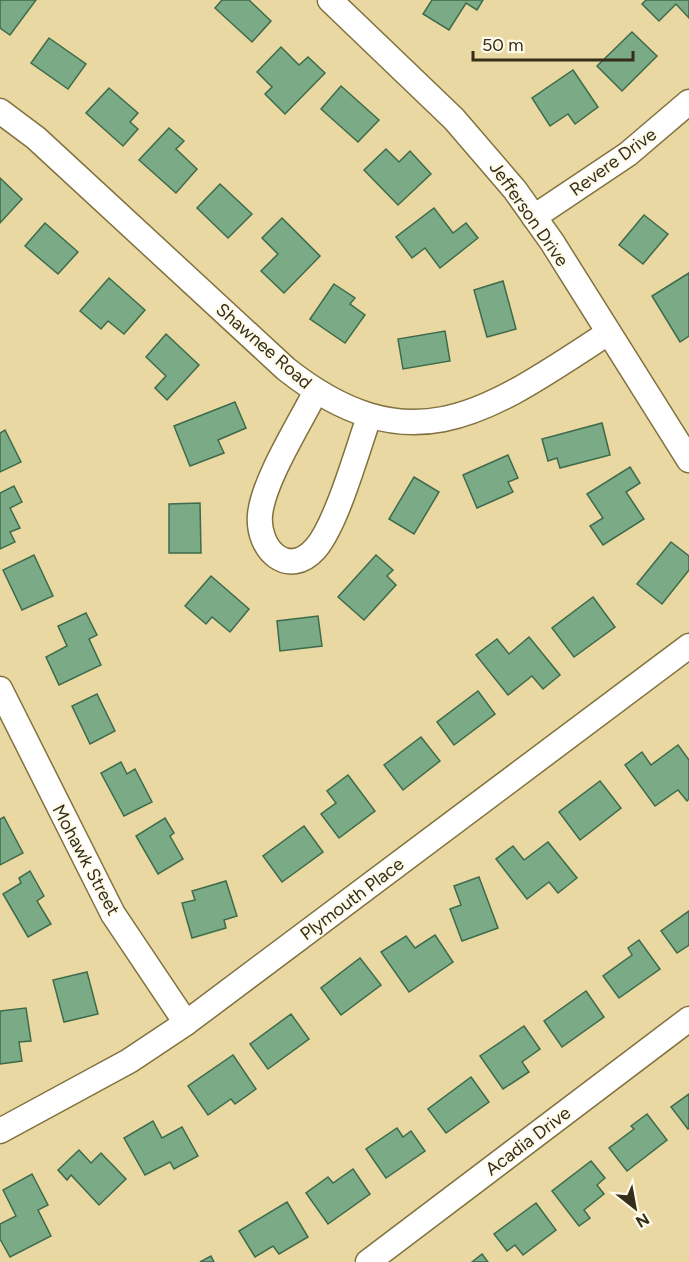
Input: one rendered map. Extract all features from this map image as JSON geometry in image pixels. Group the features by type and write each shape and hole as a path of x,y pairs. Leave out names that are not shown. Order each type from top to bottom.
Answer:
{"street":[{"name":"Jefferson Drive","path":"339,3 454,119 492,162 534,217 689,460"},
{"name":"Revere Drive","path":"534,217 628,154 689,102"},
{"name":"Shawnee Road","path":"0,111 36,138 286,369 335,403 369,417 422,421 479,410 522,389 608,333"},
{"path":"316,391 271,480 260,515 265,544 272,555 282,560 292,561 305,557 324,536 369,417"},
{"name":"Plymouth Place","path":"0,1131 119,1067 186,1023 689,646"},
{"name":"Mohawk Street","path":"0,689 103,896 186,1023"},
{"name":"Acadia Drive","path":"368,1262 689,1019"}],"building":[{"path":"0,0 36,0 10,35 0,28"},
{"path":"222,0 249,0 271,21 252,42 215,8"},
{"path":"432,0 483,0 477,10 466,3 449,30 423,14"},
{"path":"646,0 689,0 689,18 676,4 659,21 642,4"},
{"path":"632,32 657,56 622,91 597,66"},
{"path":"49,38 86,64 68,89 31,63"},
{"path":"281,47 299,65 308,57 325,73 285,114 265,94 272,87 257,72"},
{"path":"573,70 598,107 575,124 568,114 550,126 532,98"},
{"path":"341,86 379,120 358,142 321,109"},
{"path":"109,88 138,113 130,122 138,129 123,146 86,113"},
{"path":"169,128 184,141 176,149 197,169 176,193 139,160"},
{"path":"386,149 399,162 410,151 431,174 398,205 364,170"},
{"path":"0,178 22,199 0,223"},
{"path":"220,184 252,214 228,238 197,208"},
{"path":"434,208 453,233 466,223 478,238 440,268 425,248 412,258 396,237"},
{"path":"644,215 668,234 643,264 619,245"},
{"path":"282,218 320,256 284,293 261,271 278,254 262,238"},
{"path":"45,223 78,252 58,274 25,246"},
{"path":"689,273 689,336 680,342 652,296"},
{"path":"109,278 145,310 124,334 108,321 101,329 80,311"},
{"path":"503,281 516,329 487,337 474,290"},
{"path":"334,284 355,298 350,304 365,315 345,343 310,319"},
{"path":"445,331 450,361 403,369 398,339"},
{"path":"166,334 199,365 167,400 155,388 166,376 146,357"},
{"path":"235,402 246,428 218,440 224,453 190,466 174,426"},
{"path":"602,423 610,455 560,468 557,458 548,461 542,439"},
{"path":"5,430 21,462 0,472 0,433"},
{"path":"508,455 518,478 508,482 513,492 477,508 463,475"},
{"path":"630,467 640,483 626,492 644,519 603,545 590,526 603,518 587,494"},
{"path":"414,477 439,492 414,534 389,519"},
{"path":"14,486 22,502 10,508 20,528 10,532 15,542 0,549 0,493"},
{"path":"200,503 201,553 169,553 169,504"},
{"path":"671,542 689,556 689,570 662,604 637,584"},
{"path":"34,555 53,596 22,610 3,570"},
{"path":"376,555 393,570 387,576 396,585 364,620 338,597"},
{"path":"211,576 249,609 230,632 212,617 206,624 185,606"},
{"path":"593,597 615,627 574,657 552,628"},
{"path":"86,613 97,635 89,639 101,665 59,685 46,657 67,646 58,626"},
{"path":"318,616 322,646 280,651 277,621"},
{"path":"529,637 560,675 543,689 532,676 508,695 476,655 497,639 509,654"},
{"path":"478,691 495,714 454,745 437,722"},
{"path":"97,694 115,731 90,744 72,706"},
{"path":"421,737 440,761 403,790 384,765"},
{"path":"678,745 689,760 689,799 687,801 678,790 655,806 625,765 642,752 651,765"},
{"path":"121,762 127,774 135,769 152,802 124,816 101,773"},
{"path":"348,775 375,811 339,838 321,814 336,803 327,791"},
{"path":"600,781 621,808 580,840 559,812"},
{"path":"4,817 23,853 0,865 0,819"},
{"path":"165,818 174,833 170,836 183,859 158,874 136,836"},
{"path":"304,826 323,852 282,882 263,856"},
{"path":"548,842 577,878 558,893 549,882 527,899 496,859 513,846 524,860"},
{"path":"30,871 44,896 37,901 51,924 28,937 3,894 21,883 19,878"},
{"path":"479,877 498,928 462,941 450,909 461,905 454,886"},
{"path":"226,881 237,916 224,920 226,928 192,938 182,903 195,900 192,891"},
{"path":"689,911 689,945 677,953 661,931"},
{"path":"435,935 453,962 409,992 381,952 406,936 415,948"},
{"path":"639,940 660,969 619,998 603,976 632,955 628,948"},
{"path":"360,958 381,985 341,1015 321,988"},
{"path":"87,972 98,1014 64,1022 53,980"},
{"path":"586,991 604,1017 562,1047 544,1021"},
{"path":"26,1008 31,1041 19,1042 22,1061 0,1064 0,1011"},
{"path":"291,1014 309,1039 268,1069 250,1044"},
{"path":"524,1026 540,1049 522,1062 529,1072 503,1089 480,1056"},
{"path":"233,1055 256,1089 235,1104 231,1099 208,1115 188,1086"},
{"path":"471,1077 489,1102 446,1133 428,1109"},
{"path":"689,1094 689,1128 688,1129 671,1107"},
{"path":"647,1114 667,1140 627,1171 609,1148 634,1129 631,1126"},
{"path":"153,1121 162,1138 182,1127 198,1156 174,1169 170,1162 145,1175 124,1138"},
{"path":"397,1128 403,1137 411,1131 425,1151 386,1178 366,1149"},
{"path":"79,1150 91,1163 101,1153 126,1179 99,1205 71,1175 67,1180 58,1170"},
{"path":"591,1161 605,1178 597,1185 604,1194 584,1210 590,1218 579,1226 552,1191"},
{"path":"353,1169 370,1194 328,1224 306,1193 328,1177 333,1183"},
{"path":"32,1174 48,1205 38,1210 51,1236 10,1257 0,1239 0,1224 16,1216 3,1190"},
{"path":"287,1202 308,1237 279,1254 273,1246 255,1257 239,1231"},
{"path":"536,1203 556,1230 523,1255 515,1245 507,1251 494,1234"},
{"path":"482,1254 488,1262 472,1262"},
{"path":"211,1256 214,1262 200,1262"}]}
